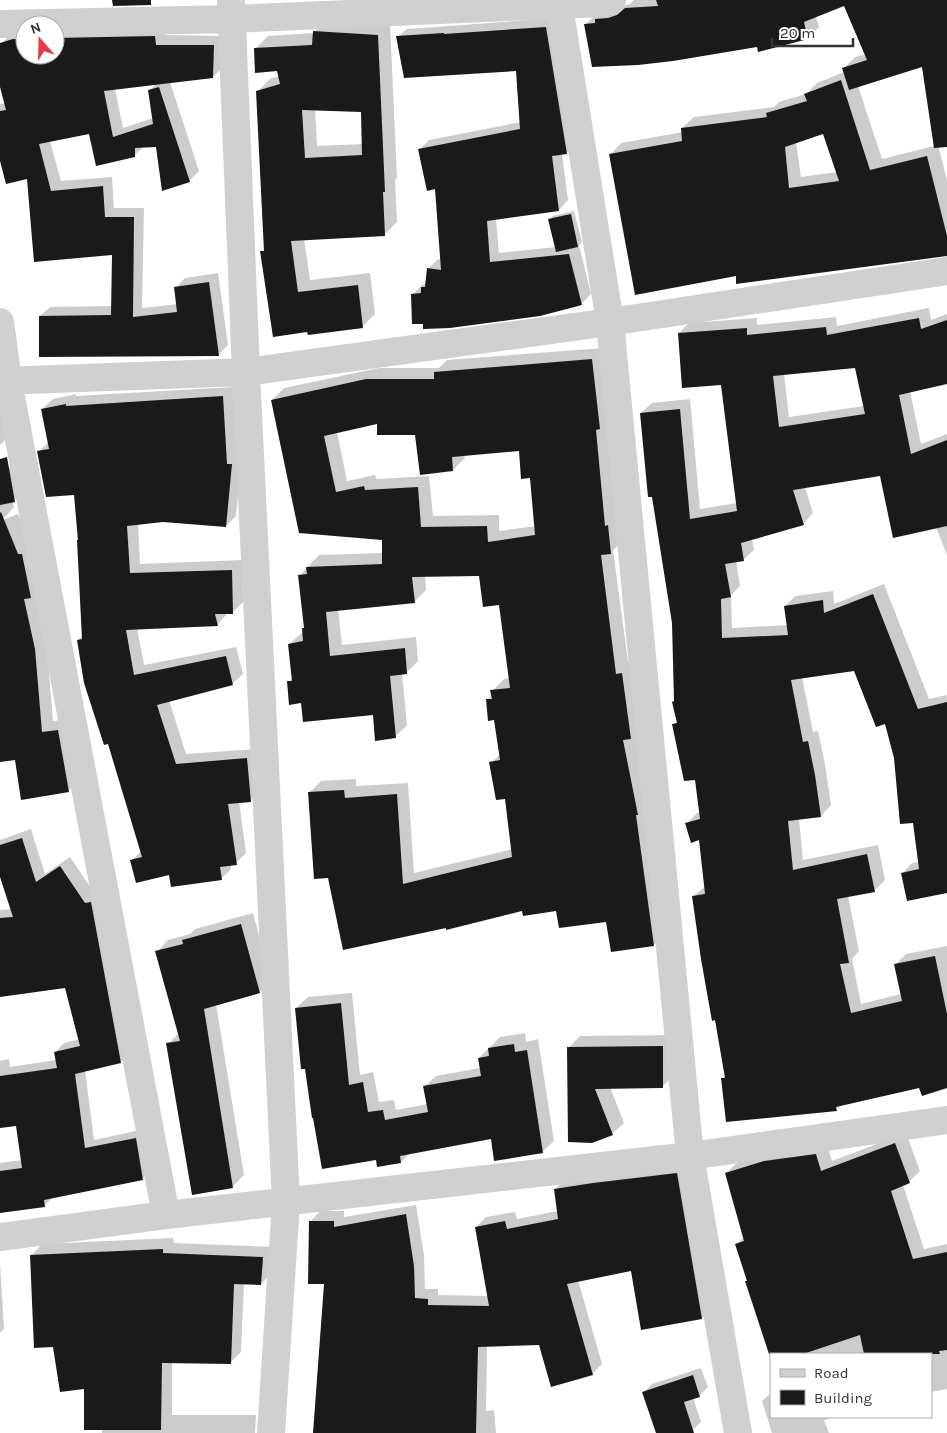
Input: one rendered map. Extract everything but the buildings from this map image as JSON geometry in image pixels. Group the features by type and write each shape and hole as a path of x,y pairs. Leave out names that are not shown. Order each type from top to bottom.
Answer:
{"street":[{"path":"0,24 231,10 558,2 603,3 612,0"},
{"path":"558,2 610,322 690,1156 738,1433"},
{"path":"231,10 246,372 286,1202 271,1433"},
{"path":"4,381 246,372 610,322 947,271"},
{"path":"0,322 4,381 166,1216"},
{"path":"0,1237 166,1216 690,1156 947,1120"}]}
